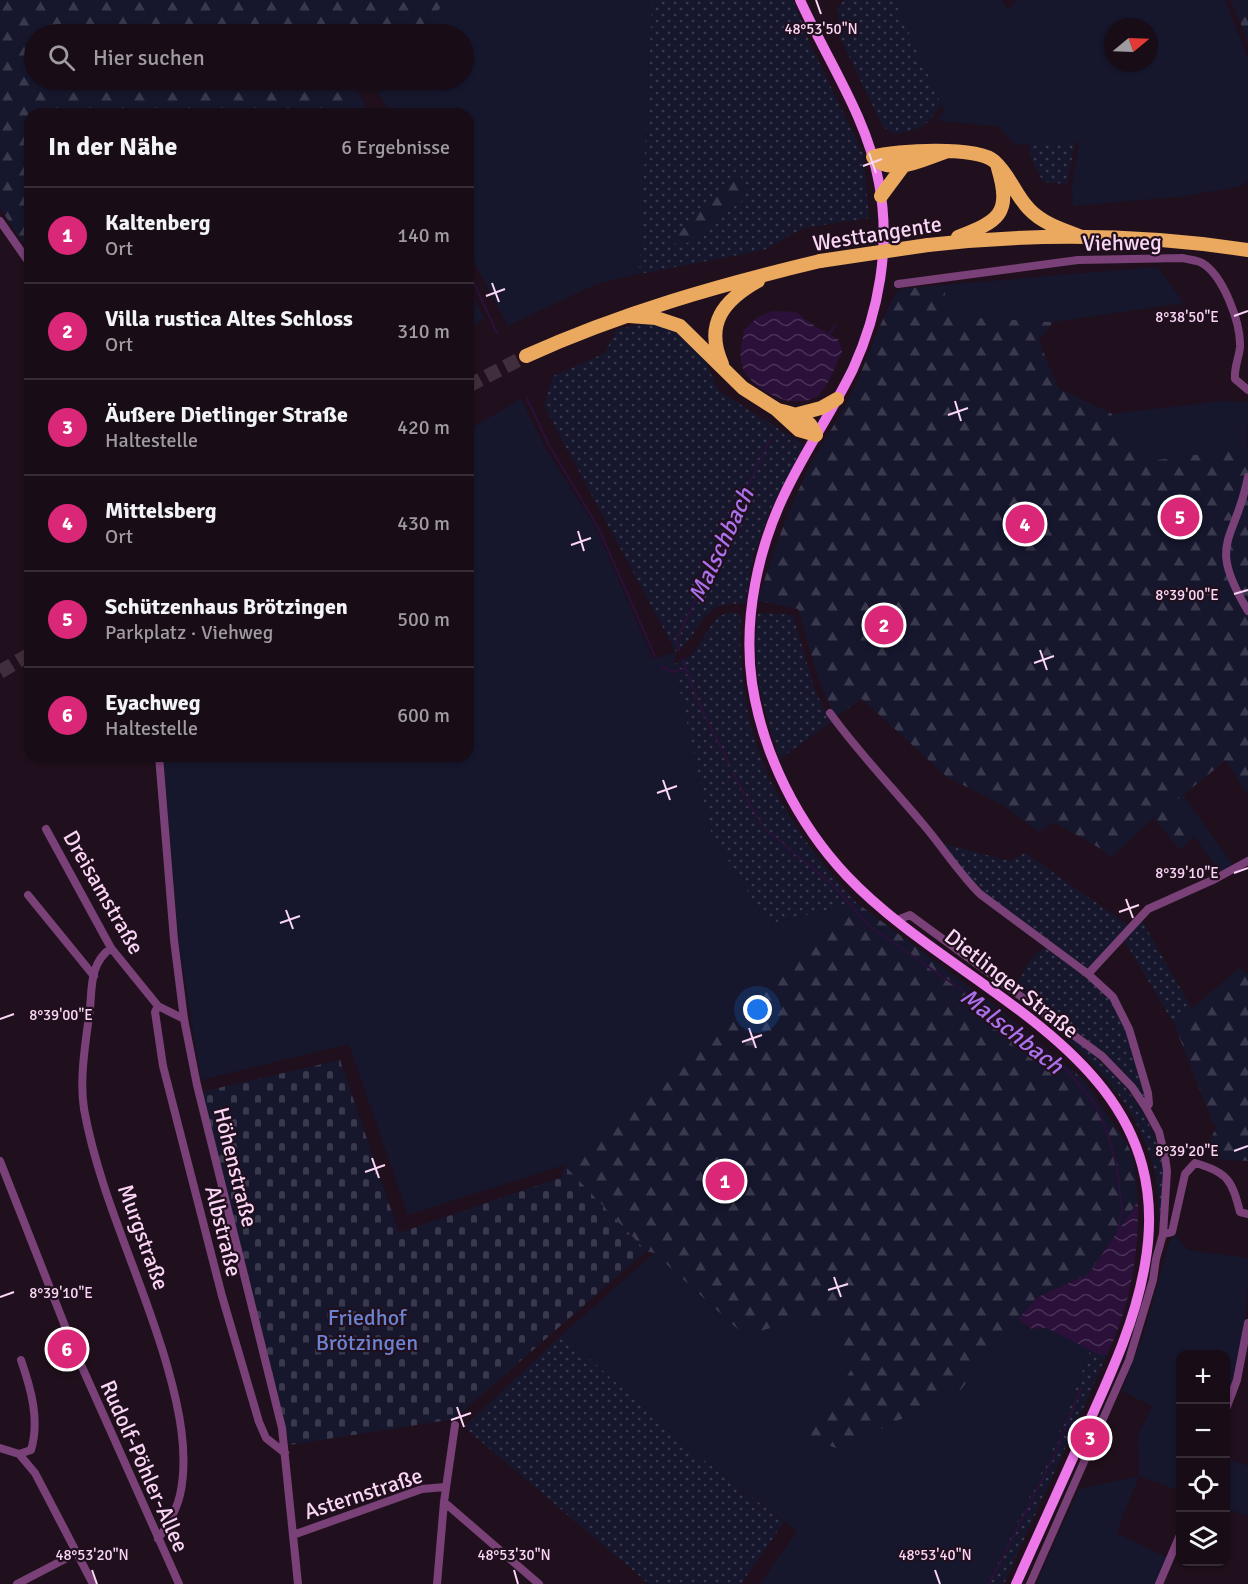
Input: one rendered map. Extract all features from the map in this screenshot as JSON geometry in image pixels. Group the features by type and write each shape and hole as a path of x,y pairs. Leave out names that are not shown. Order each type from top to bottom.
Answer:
{"highway":[{"path":"945,152 889,168 879,164 873,157 896,152 945,152 982,153 996,163 1011,179 1023,201 1035,215 1082,237"},
{"path":"935,244 979,230 998,215 1004,191 996,163"},
{"path":"881,196 904,165"},
{"name":"Westtangente","path":"526,356 627,315 686,295 820,261 935,244 1082,237 1244,249"},
{"path":"727,374 716,350 715,332 723,310 730,299 774,272"},
{"path":"627,315 641,319 656,318 680,327 694,338 727,374 776,409 799,430 816,435"},
{"path":"798,414 820,408 837,399"},
{"path":"776,409 798,414 812,424 816,435"}],"main road":[{"name":"Dietlinger Straße","path":"800,0 852,104 873,157 881,196 884,244 881,279 864,342 837,399 785,492 762,555 749,630 753,685 764,734 795,807 822,846 850,879 897,920 1031,1018 1105,1090 1130,1134 1146,1183 1148,1243 1141,1283 1128,1327 1116,1362 1016,1584"}],"street":[{"path":"0,221 24,255"},
{"name":"Viehweg","path":"898,284 1078,260 1183,258 1200,262 1217,277 1239,328 1240,350 1234,369 1235,379 1248,390"},
{"path":"1248,477 1227,538 1225,558 1228,573 1248,611"},
{"name":"Dietlinger Straße","path":"830,713 849,739 924,825 965,879 980,894 1088,974 1113,997 1122,1014 1148,1093 1149,1104 1146,1108"},
{"name":"Höhenstraße","path":"160,762 175,948 184,1019 197,1085 280,1419 298,1584"},
{"name":"Dreisamstraße","path":"46,829 111,948 158,1006 184,1019"},
{"path":"1088,974 1148,909 1215,879 1248,861"},
{"path":"28,895 94,976"},
{"name":"Dietlinger Straße","path":"897,920 910,915 1092,1046 1132,1086 1146,1108 1159,1132 1167,1166 1163,1234 1129,1360 1030,1584"},
{"name":"Murgstraße","path":"111,948 98,960 94,976 87,1033 84,1107 112,1205 155,1321 178,1406 183,1476 180,1495 172,1519 158,1539"},
{"name":"Albstraße","path":"158,1006 155,1012 163,1066 222,1296 259,1422 266,1438 285,1453"},
{"name":"Rudolf-Pöhler-Allee","path":"0,1161 74,1349 179,1584"},
{"name":"Dietlinger Straße","path":"1163,1234 1172,1232 1185,1174 1195,1163 1227,1178 1236,1194 1240,1212 1248,1214"},
{"path":"1228,1404 1237,1380 1248,1323"},
{"path":"20,1454 31,1450 34,1438 34,1409 21,1360"},
{"path":"437,1584 444,1502 455,1425"},
{"path":"0,1448 20,1454 35,1473 93,1584"},
{"name":"Asternstraße","path":"293,1535 422,1489 446,1486"},
{"path":"444,1502 539,1584"},
{"path":"1159,1584 1176,1544"},
{"path":"17,1584 67,1558"}],"green space":[{"path":"0,0 449,0 424,24 24,24 24,90 360,90 343,108 24,108 24,244 0,208"},
{"path":"449,0 652,0 639,274 596,284 508,326 474,261 474,108 387,108 377,90 474,90 474,24 424,24"},
{"path":"652,0 793,0 809,41 863,154 869,218 803,228 764,250 639,274"},
{"path":"844,0 894,0 941,104 927,123 911,131 894,134 883,127 839,35 838,7"},
{"path":"894,0 1002,0 1008,11 1016,0 1225,0 1248,59 1248,181 1241,186 1186,196 1073,206 1072,187 1079,142 1016,145 997,126 938,121 944,110"},
{"path":"1231,0 1248,0 1248,42"},
{"path":"358,92 367,108 343,108"},
{"path":"1075,142 1067,184 1043,182 1031,158 1029,144"},
{"path":"738,169 746,191 742,201 684,245 670,243"},
{"path":"1157,267 1184,303 1053,322 950,316 943,285"},
{"path":"943,285 951,316 1053,322 1039,341 1058,388 1112,414 1142,462 1248,447 1248,796 1226,760 1172,804 1195,836 1180,850 1154,818 1110,858 1103,850 1054,822 1039,832 1003,805 947,777 862,699 835,717 818,678 798,609 758,601 776,545 798,491 815,456 848,401 891,302 899,289"},
{"path":"474,298 484,318 474,326"},
{"path":"646,323 677,330 703,357 719,391 804,445 770,510 753,557 745,604 729,604 709,612 693,635 676,652 544,406 553,376 605,353 616,330"},
{"path":"521,399 546,449 595,526 653,659 676,652 674,664 711,833 768,924 857,903 564,1165 408,1215 349,1044 201,1080 179,944 164,762 474,762 474,426"},
{"path":"1222,401 1248,402 1247,448 1142,462 1112,414"},
{"path":"730,612 741,615 741,659 745,699 754,737 767,772 804,839 857,903 768,924 711,833 674,664 691,656 717,617"},
{"path":"758,614 793,615 815,691 831,722 780,759 764,706 757,669"},
{"path":"1183,795 1234,866 1221,874 1172,804"},
{"path":"945,844 1009,861 1025,853 1128,925 1092,965 1086,968 976,888 944,846"},
{"path":"857,903 991,1003 1084,1080 1128,1146 1134,1163 1138,1201 1089,1274 1037,1297 960,1391 839,1449 803,1438 853,1367 811,1316 745,1336 654,1253 646,1251 564,1165"},
{"path":"1141,919 1192,1009 1174,1024 1123,938"},
{"path":"1050,947 1111,999 1127,1033 1147,1098 1144,1099 1117,1067 1086,1039 1018,991 1017,985 1029,961 1038,952"},
{"path":"1239,968 1248,974 1248,1161 1214,1159 1207,1146 1217,1126 1213,1123 1174,1024"},
{"path":"1065,1031 1114,1075 1140,1108 1150,1127 1158,1147 1164,1175 1162,1220 1159,1219 1155,1173 1141,1132 1120,1097 1107,1081 1062,1035"},
{"name":"Friedhof Brötzingen","path":"340,1060 399,1233 562,1177 564,1165 646,1251 454,1419 290,1445 201,1092"},
{"path":"1175,1235 1188,1250 1248,1258 1244,1331 1230,1391 1230,1350 1176,1350 1176,1490 1139,1476 1138,1436 1152,1406 1122,1391 1146,1327 1169,1242"},
{"path":"654,1253 745,1336 811,1316 833,1320 853,1367 803,1438 839,1449 960,1391 1018,1319 1032,1329 1047,1328 1091,1348 1053,1448 987,1584 760,1584 797,1531 683,1444 563,1334"},
{"path":"563,1334 683,1444 784,1522 741,1584 649,1584 464,1427"},
{"path":"1091,1348 1107,1355 1004,1584 987,1584 1053,1448"},
{"path":"1230,1459 1248,1466 1248,1516 1230,1509"},
{"path":"1139,1476 1116,1533 1168,1558 1156,1584 1036,1584 1079,1489"}],"water":[{"path":"773,311 796,312 839,340 842,352 828,382 817,396 796,402 784,400 761,389 745,372 741,362 744,330 759,316"},
{"path":"1138,1201 1137,1241 1132,1280 1122,1318 1107,1355 1098,1354 1047,1328 1032,1329 1018,1319 1038,1297 1089,1274"}],"waterway":[{"path":"474,283 497,333"},
{"name":"Malschbach","path":"828,335 836,325"},
{"path":"527,399 550,447 598,527 655,656"},
{"name":"Malschbach","path":"680,652 676,641 770,439"},
{"name":"Malschbach","path":"682,658 699,704 730,765"},
{"path":"661,666 672,672 685,669"},
{"name":"Malschbach","path":"733,773 761,824"},
{"name":"Malschbach","path":"765,829 833,885 869,926 991,1010 1054,1057 1072,1076 1097,1107 1108,1134 1117,1168 1122,1209 1118,1231"},
{"name":"Malschbach","path":"989,1584 1055,1454 1081,1389"}],"tunnel":[{"path":"474,383 526,356"},
{"path":"0,672 24,658"}],"place":[{"name":"Schützenhaus Brötzingen","path":"1180,517"},
{"name":"Mittelsberg","path":"1025,524"},
{"name":"Villa rustica Altes Schloss","path":"884,625"},
{"name":"Kaltenberg","path":"725,1181"},
{"name":"Eyachweg","path":"67,1349"},
{"name":"Äußere Dietlinger Straße","path":"1090,1438"}]}
